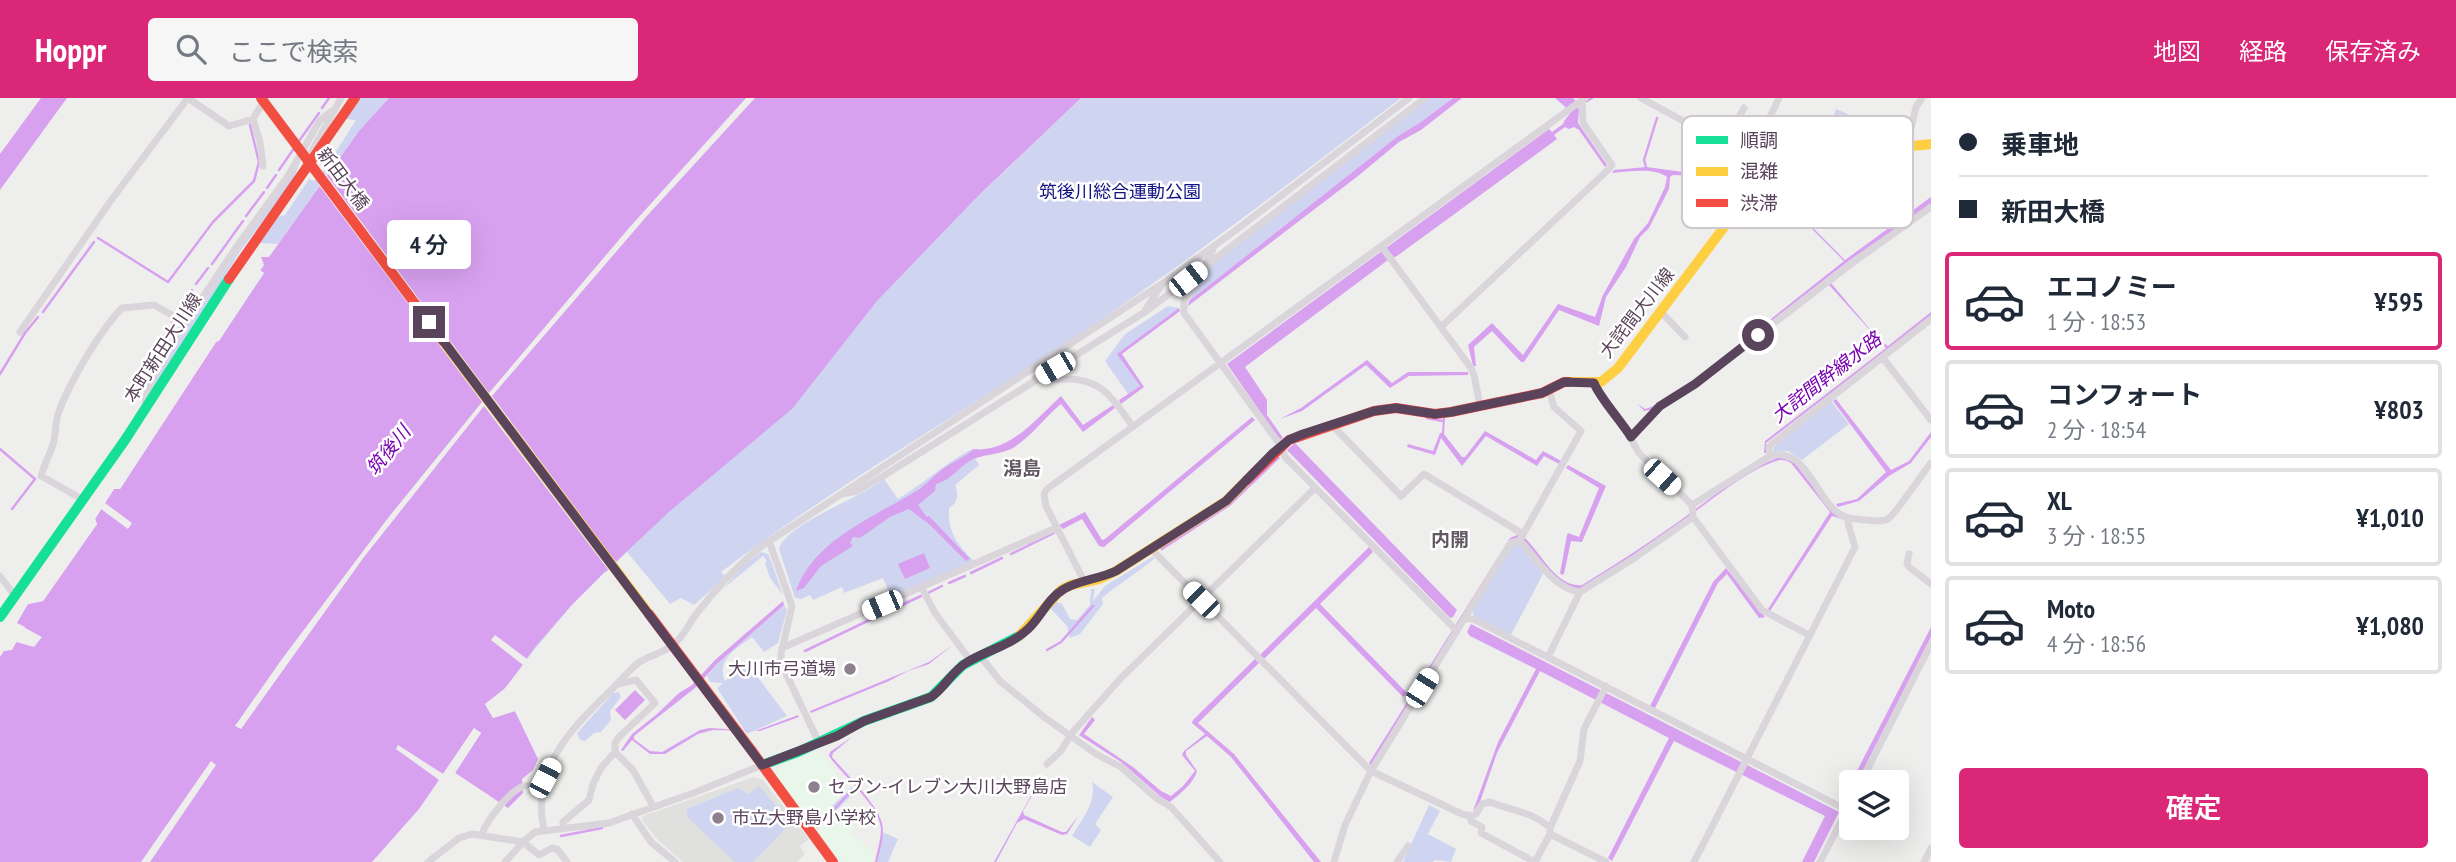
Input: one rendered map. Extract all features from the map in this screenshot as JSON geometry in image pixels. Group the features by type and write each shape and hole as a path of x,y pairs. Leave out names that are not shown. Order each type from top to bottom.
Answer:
{"main road":[{"name":"新田大橋","path":"263,98 833,862"},
{"name":"本町新田大川線","path":"0,617 147,407 246,253 355,98"},
{"name":"大詫間大川線","path":"1913,145 1931,144"},
{"name":"大詫間大川線","path":"1594,383 1601,382 1618,368 1723,228"},
{"path":"762,765 819,743 864,721 931,697 944,687 955,671 1022,634 1061,590 1116,571 1226,501 1280,446 1296,437 1374,411 1396,408 1435,414 1549,390 1564,382 1594,383"}],"street":[{"path":"20,332 112,199 188,98 229,127 253,119"},
{"path":"263,98 253,119 263,166"},
{"path":"303,173 309,153 341,98"},
{"path":"544,830 541,788 570,730 639,662 660,654 673,645 740,564 837,495 1163,283 1409,98"},
{"path":"837,495 857,491 880,478 1144,313 1425,98"},
{"path":"1641,98 1682,120"},
{"path":"1770,116 1779,98"},
{"path":"1913,121 1916,107 1922,98"},
{"path":"1084,582 1046,506 1044,494 1047,489 1582,100"},
{"path":"1441,327 1612,165 1583,123 1582,100"},
{"path":"1739,116 1744,108"},
{"path":"147,407 145,401 152,378 186,323 288,176 320,120 332,111"},
{"path":"1913,220 1931,207"},
{"path":"1631,437 1660,406 1695,384 1902,228"},
{"path":"1214,246 1207,264 1184,301 1184,313 1280,446 1285,457 1454,628"},
{"path":"1382,247 1474,375 1480,406"},
{"path":"1144,313 1163,283"},
{"path":"82,499 41,476 45,458 54,443 57,417 83,364 122,308 154,306 186,323"},
{"path":"1661,312 1685,337"},
{"path":"1766,458 1772,444 1931,319"},
{"path":"1883,358 1931,420"},
{"path":"1035,379 1044,381 1065,378 1093,382 1115,401 1133,427"},
{"path":"1594,383 1639,453 1693,511 1704,534 1762,610 1810,635"},
{"path":"1334,862 1345,825 1368,769 1454,628 1466,619 1510,544 1521,538 1581,431 1554,407 1549,390"},
{"path":"1331,424 1401,496 1424,474 1521,538 1552,577 1566,588 1580,592"},
{"path":"1548,657 1580,592 1633,559 1766,458 1780,453 1790,456 1799,462 1832,507 1849,518 1881,521 1888,519 1931,463"},
{"path":"1047,764 1061,751 1071,734 1121,678 1315,488"},
{"path":"1694,862 1855,547 1849,518"},
{"path":"782,648 1056,528"},
{"path":"769,541 792,606 782,648 782,665 819,743"},
{"path":"1150,548 1368,769 1471,816 1476,814 1485,802 1531,814 1550,831 1606,862"},
{"path":"1909,554 1909,567 1931,584"},
{"path":"0,576 15,596"},
{"path":"922,588 935,613 975,658 1000,681 1044,717 1097,754 1121,767 1171,807 1220,862"},
{"path":"1466,619 1473,619 1839,806"},
{"path":"1867,770 1931,644"},
{"path":"563,828 567,817 589,800 593,784 601,768 615,752 615,743 619,737 655,703 636,680 618,684"},
{"path":"1471,816 1471,821 1482,827 1481,833 1535,862 1580,761 1584,729 1606,686"},
{"path":"615,752 633,770 653,806"},
{"path":"505,862 536,832 608,823 762,765"},
{"path":"482,834 485,825 518,789 525,786 541,788"},
{"path":"632,814 651,842 675,862"},
{"path":"1820,862 1839,825"},
{"path":"428,862 459,838 472,834 523,842 542,856 552,848 557,849 567,862"},
{"path":"1397,862 1408,846"},
{"path":"1924,862 1931,848"}],"shaded area":[{"name":"セブン-イレブン大川大野島店","path":"821,750 847,790 813,824 781,783 778,769 790,761"},
{"name":"市立大野島小学校","path":"754,777 763,780 809,839 800,846 805,854 797,862 683,862 657,839 642,820 643,816"},
{"path":"836,811 853,827 851,833 875,854 873,862 841,862 817,829"}],"green space":[{"path":"361,98 389,98 359,131 278,244 260,243 278,217 285,215 309,179 314,181 321,175 356,120 345,119"},
{"name":"筑後川総合運動公園","path":"1081,98 1401,98 1242,219 1121,306 765,540 721,572 726,577 694,605 681,598 670,604 627,552 571,606 527,659 537,632 838,349 927,239 983,192"},
{"path":"1430,98 1453,98 1398,136 1189,301 1209,267"},
{"path":"1836,109 1850,115 1850,116 1833,116"},
{"path":"303,153 293,181 241,250 149,398 157,373"},
{"path":"1168,306 1179,308 1118,354 1140,386 1128,394 1105,361 1125,334"},
{"path":"1831,401 1849,424 1802,460 1788,451 1773,452 1774,447"},
{"path":"970,450 979,465 955,485 957,498 949,508 949,517 955,537 974,561 891,597 883,578 844,593 842,587 813,600 810,595 801,599 795,598 779,549 795,530 884,479 898,499"},
{"path":"1516,544 1521,546 1544,572 1511,635 1474,616 1472,610"},
{"path":"761,552 768,554 783,595 770,578 765,563 767,561 763,556 724,588 743,566"},
{"path":"1152,557 1155,558 1102,598 1103,604 1080,634 1070,638 1067,626 1050,608 1054,601 1062,604 1070,619 1077,620 1090,605 1091,589 1095,589 1093,601 1105,586"},
{"path":"784,605 787,610 778,643 764,652 752,637 729,655 723,667 725,681 747,663 787,716 747,734 717,688 723,683 710,682 707,676 718,663"},
{"path":"619,692 621,697 610,711 611,720 601,732 594,733 585,741 580,740 577,733 613,693"},
{"path":"1092,782 1113,797 1095,824 1101,830 1090,847 1072,836 1091,803"},
{"path":"759,786 791,823 753,862 735,862 687,817 687,809 738,788 749,794"},
{"path":"852,787 855,792 817,829 813,824"},
{"path":"1429,805 1440,811 1428,834 1456,849 1451,862 1403,862"},
{"path":"883,834 898,839 888,862 877,862"}],"water":[{"path":"41,98 67,98 0,190 0,154"},
{"name":"筑後川","path":"389,98 1081,98 974,200 877,301 792,409 670,511 605,572 535,647 508,686 485,704 493,718 515,711 538,759 533,770 522,779 523,793 508,808 455,773 481,733 474,729 443,774 440,772 436,777 439,780 419,809 372,862 0,862 0,657 4,651 12,650 25,627 17,623 28,604 43,601 97,524 95,519 114,489 120,489 264,273 260,271 264,265 261,257 269,257 359,131"},
{"path":"1453,98 1462,98 1421,130 1399,142 1188,306 1189,301 1398,136"},
{"path":"1555,98 1573,98 1576,101 1574,103 1579,109 1578,123 1607,165 1605,167 1579,130 1565,127 1554,135 1557,139 1245,367 1267,400 1267,415 1283,438 1280,440 1227,364 1549,129 1552,132 1563,124 1571,112"},
{"path":"1646,167 1682,172 1682,175 1670,177 1669,189 1649,228 1640,237 1626,267 1606,297 1599,326 1559,310 1524,362 1492,331 1474,347 1476,366 1473,366 1468,345 1492,323 1523,355 1558,304 1595,317 1603,295 1634,239 1648,223 1667,177 1648,171 1612,173 1614,170"},
{"path":"1931,197 1931,204 1913,216 1913,210"},
{"path":"1811,228 1845,260 1889,228 1896,228 1850,260 1694,381 1650,410 1644,411 1638,404 1645,409 1651,407 1695,379 1844,261"},
{"path":"1831,283 1879,340 1888,346 1931,312 1931,316 1766,443 1764,453 1765,441 1886,348 1829,285"},
{"path":"1179,308 1180,311 1122,354 1144,387 1121,404 1119,400 1140,386 1117,354"},
{"path":"1367,360 1392,383 1408,372 1468,372 1468,375 1409,376 1390,388 1366,365 1302,411 1280,419 1301,408"},
{"path":"1061,396 1083,425 1113,405 1115,408 1083,432 1061,404 1020,443 1009,450 971,460 936,484 935,491 918,505 970,559 966,561 930,525 909,509 890,517 860,538 853,537 850,543 853,546 821,566 804,588 796,591 805,573 831,543 918,490 973,449 999,446 1011,440"},
{"path":"1836,399 1891,470 1909,461 1931,432 1931,437 1911,463 1889,476 1859,501 1838,507 1836,504 1857,499 1886,472 1833,401"},
{"path":"1252,417 1255,420 1104,547 1099,546 1082,519 1063,529 1059,525 1085,512 1102,540 1105,539"},
{"path":"1443,418 1444,434 1462,457 1465,457 1485,431 1536,460 1543,451 1563,462 1561,465 1544,456 1537,466 1486,436 1462,466 1441,438 1435,455 1407,447 1408,444 1433,451 1442,433"},
{"path":"1295,443 1457,610 1453,617 1450,618 1287,450"},
{"path":"1278,456 1280,458 1230,506 1161,551 1160,547 1226,505"},
{"path":"1779,457 1794,462 1832,511 1842,519 1832,516 1770,611 1768,609 1830,512 1791,463 1786,461 1778,460 1739,480 1656,540 1579,589 1570,587 1555,576 1523,540 1511,539 1371,765 1369,763 1510,538 1517,535 1525,538 1557,575 1565,581 1582,585 1655,538 1739,478"},
{"path":"1568,465 1606,486 1582,542 1571,541 1562,575 1560,573 1567,535 1568,533 1579,537 1599,488 1566,468"},
{"path":"1369,547 1373,552 1320,604 1407,693 1403,697 1316,608 1264,659 1260,655"},
{"path":"924,553 930,568 905,579 898,564"},
{"path":"1726,568 1765,617 1759,618 1727,574 1718,583 1655,708 1650,706 1713,582"},
{"path":"783,601 784,605 718,663 695,688 634,736 634,739 650,751 662,752 700,730 710,728 753,731 713,730 698,734 665,754 650,754 632,740 621,750 632,734 692,685 715,660"},
{"path":"1471,624 1839,812 1814,862 1802,862 1825,816 1674,741 1612,861 1608,858 1669,738 1540,671 1497,753 1480,802 1473,811 1498,742 1536,669 1470,636 1467,632"},
{"path":"1931,627 1931,637 1863,770 1857,770"},
{"path":"954,644 929,664 811,713 810,711 929,662"},
{"path":"1255,659 1259,663 1198,723 1234,754 1321,862 1314,862 1231,757 1207,736 1186,751 1197,771 1190,784 1170,802 1121,762 1079,735 1092,717 1095,720 1084,734 1171,796 1195,771 1182,755 1184,751 1205,734 1192,723 1193,720"},
{"path":"635,690 645,700 625,720 615,710"},
{"path":"798,715 799,717 760,731 755,731"},
{"path":"853,736 833,753 832,757 874,807 882,823 882,843 877,862 881,833 879,820 867,801 829,756 830,752"},
{"path":"1042,776 1023,811 1024,815 1066,832 1079,815 1067,834 1062,835 1024,819 1017,823 994,862"}],"pier":[{"path":"746,98 755,98 646,217 492,396 618,565 610,572 484,406 364,557 241,729 235,726 388,518 482,402 318,184 325,173 489,393 629,228"},
{"path":"257,268 264,273 120,489 114,489 105,503 132,523 128,529 101,509 95,519 97,524 43,601 28,604 25,602 41,598 56,578 93,524 92,517 111,487 118,486 213,340 217,338 259,275"},
{"path":"605,572 607,575 538,650 511,689 490,705 495,714 517,708 534,740 531,743 515,711 493,718 485,704 502,692 523,665 491,640 495,635 527,659 571,606"},
{"path":"14,622 42,637 34,647 13,641 20,629"},
{"path":"474,728 481,733 455,773 494,799 491,802 452,774 475,733 446,776 441,777 442,782 396,749 398,745 443,774"},
{"path":"211,761 216,765 150,862 141,862"}],"waterway":[{"path":"322,108 329,98"},
{"path":"1587,101 1592,98"},
{"path":"299,141 319,113"},
{"path":"1646,167 1644,160 1657,118"},
{"path":"98,238 168,282 213,222 254,181 259,162 250,125"},
{"path":"279,170 295,147"},
{"path":"267,188 276,175"},
{"path":"246,216 264,192"},
{"path":"212,264 243,221"},
{"path":"43,312 94,242"},
{"path":"196,284 208,268"},
{"path":"183,305 192,290"},
{"path":"25,333 38,317"},
{"path":"164,337 170,327"},
{"path":"0,374 25,333 22,330"},
{"path":"148,363 161,341"},
{"path":"1427,418 1443,421"},
{"path":"0,449 35,479 12,509"},
{"path":"1011,554 1054,533"},
{"path":"971,573 1002,558"},
{"path":"949,583 965,576"},
{"path":"928,593 942,586"},
{"path":"889,611 921,596"},
{"path":"1047,650 1061,642 1093,606"},
{"path":"805,651 882,614"},
{"path":"818,827 851,791"},
{"path":"561,836 602,828"}],"traffic: fast":[{"path":"0,617 125,440 229,279"},
{"path":"762,765 798,752 864,721 931,697 963,665 1019,636"}],"traffic: slow":[{"path":"1913,146 1931,144"},
{"path":"1569,382 1601,382 1618,368 1723,228"},
{"path":"443,341 649,614"},
{"path":"1019,636 1061,590 1116,571 1226,501 1247,480"}],"traffic: jam":[{"path":"261,98 443,341"},
{"path":"229,279 355,98"},
{"path":"1247,480 1289,440 1374,411 1396,408 1435,414 1451,412 1542,393 1569,382"},
{"path":"649,614 752,751"},
{"path":"752,751 833,862"}],"place":[{"name":"大川市弓道場","path":"850,669"},
{"name":"セブン-イレブン大川大野島店","path":"814,787"},
{"name":"市立大野島小学校","path":"718,818"}],"district":[{"name":"潟島","path":"1022,468"},
{"name":"内開","path":"1450,539"}],"route":[{"path":"429,322 762,765 837,736 864,721 918,703 938,693 955,671 970,660 1006,645 1022,634 1061,590 1116,571 1226,501 1289,440 1374,411 1396,408 1435,414 1451,412 1527,397 1564,382 1574,381 1594,383 1631,437 1660,406 1695,384 1758,335"}],"water label":[{"name":"大詫間幹線水路","path":"1826,377"}]}
